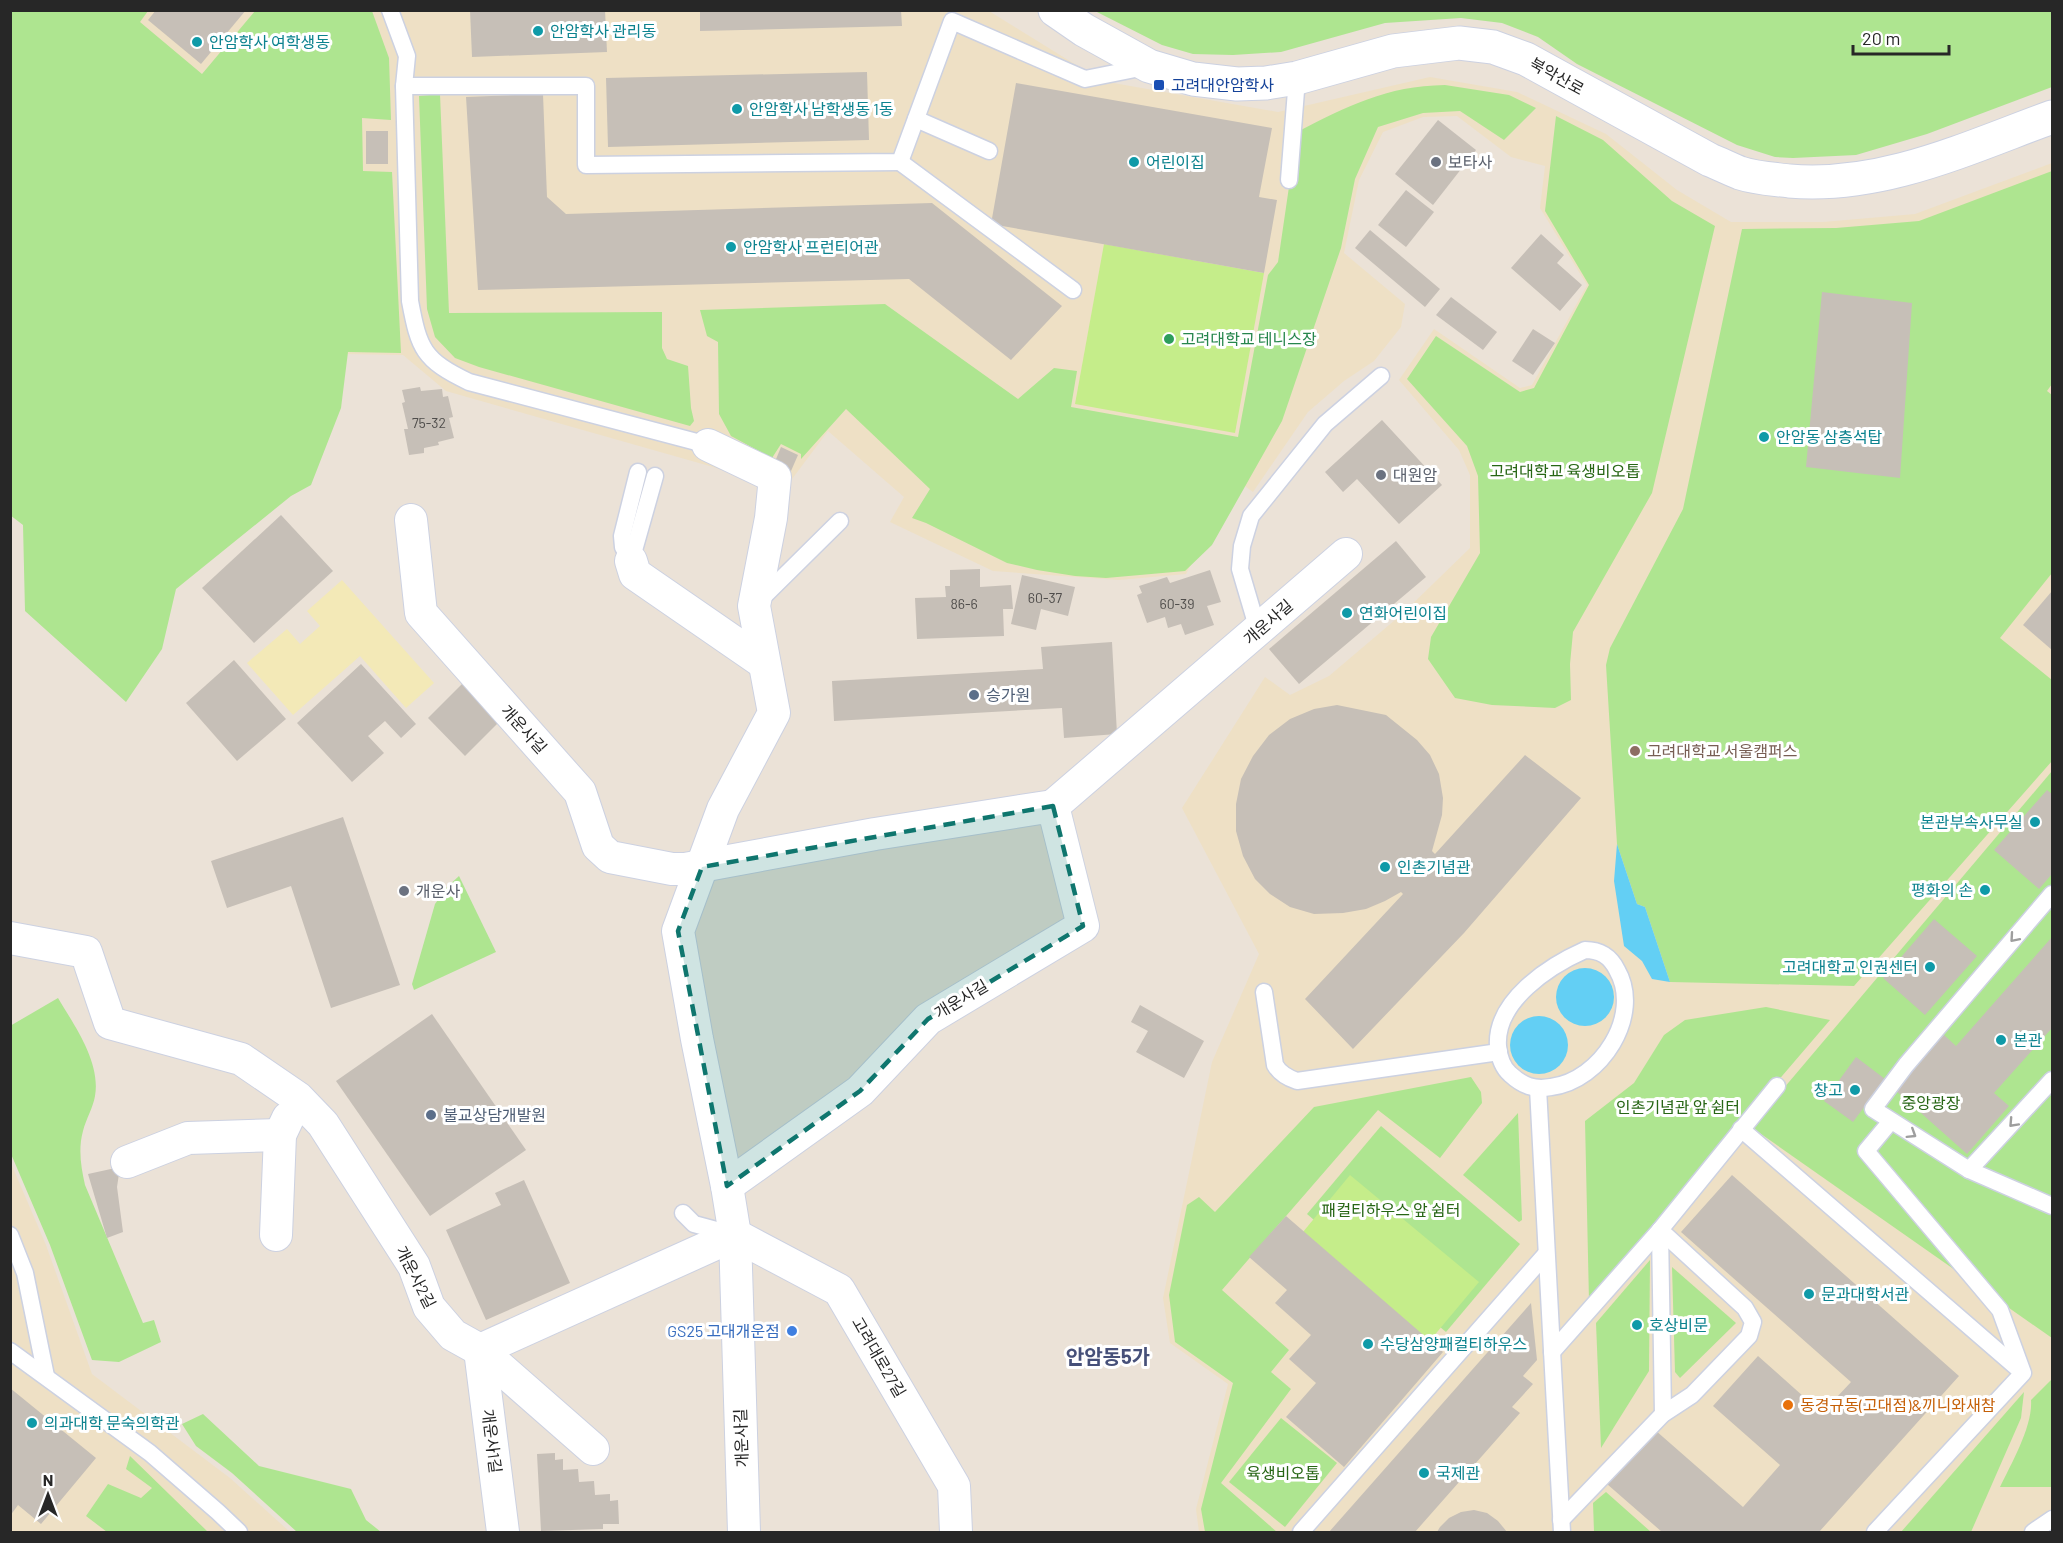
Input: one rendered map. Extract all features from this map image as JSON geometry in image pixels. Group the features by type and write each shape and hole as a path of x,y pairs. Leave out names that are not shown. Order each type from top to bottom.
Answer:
{"street":[{"name":"북악산로","path":"1055,10 1084,30 1149,66 1193,79 1237,84 1266,83 1297,78 1393,51 1459,43 1493,47 1526,59 1710,160 1742,173 1802,182 1855,180 1906,170 2052,117"},
{"path":"702,867 723,809 774,713 754,606 771,518 775,477 708,445"},
{"name":"개운사길","path":"411,520 421,613 580,792 598,846 610,856 672,869 702,867 875,834 1053,806 1346,554"},
{"path":"631,561 635,574 764,663"},
{"name":"개운사길","path":"727,1186 860,1091 928,1019 1083,926 1053,806"},
{"name":"개운사길","path":"702,867 678,932 735,1235 744,1533"},
{"name":"개운사2길","path":"10,938 86,952 110,1023 241,1059 298,1098 323,1124 414,1266 429,1307 453,1335 480,1350 593,1449"},
{"path":"276,1235 280,1135 298,1098"},
{"path":"127,1162 188,1138 280,1135"},
{"path":"480,1350 735,1235"},
{"name":"고려대로27길","path":"735,1235 839,1290 954,1486 956,1533"},
{"name":"개운사1길","path":"480,1350 503,1533"}],"lane":[{"path":"390,10 407,56 404,86 410,301 417,336 425,352 446,371 469,382 708,445"},
{"path":"900,162 952,16 1085,79 1149,66"},
{"path":"1289,180 1297,78"},
{"path":"404,86 586,86 586,165 900,162 1073,290"},
{"path":"916,118 989,152"},
{"path":"1258,630 1240,569 1242,546 1251,516 1325,424 1381,376"},
{"path":"631,561 623,547 622,536 638,472"},
{"path":"631,561 655,476"},
{"path":"754,606 840,521"},
{"path":"2052,894 1905,1065 1873,1110 1969,1170 2052,1206"},
{"path":"1585,950 1603,953 1613,962 1625,991 1622,1022 1615,1039 1604,1055 1580,1077 1554,1087 1539,1088 1526,1086 1505,1069 1499,1052 1497,1035 1503,1018 1525,988 1563,961 1585,950"},
{"path":"1264,992 1275,1065 1278,1071 1298,1081 1499,1052"},
{"path":"1969,1170 2052,1080"},
{"path":"1552,1352 1660,1230 1777,1086"},
{"path":"1539,1088 1545,1255 1561,1526"},
{"path":"1891,1121 1866,1151 2000,1310 2024,1373"},
{"path":"1742,1129 2024,1373"},
{"path":"683,1213 694,1224 735,1235"},
{"path":"1561,1526 1663,1414 1692,1395 1749,1336 1753,1322 1745,1308 1660,1230"},
{"path":"1660,1230 1663,1414"},
{"path":"10,1235 25,1273 46,1376"},
{"path":"1301,1533 1545,1255"},
{"path":"10,1351 150,1453 218,1512 238,1533"},
{"path":"1875,1533 2024,1373"},
{"path":"2032,1533 2052,1519"}],"highlighted area":[{"path":"1053,806 1083,926 928,1019 860,1091 727,1186 678,931 702,867"}],"shaded area":[{"name":"고려대학교 서울캠퍼스","path":"11,11 989,11 1102,81 1278,112 1430,77 1517,92 1606,134 1677,190 1731,222 1823,222 1915,214 2052,163 2052,1532 1199,1532 1196,1509 1228,1384 1170,1343 1163,1298 1212,1062 1259,954 1182,808 1265,677 1290,695 1329,676 1402,614 1470,548 1470,475 1459,450 1399,380 1434,329 1520,388 1532,385 1587,285 1540,208 1545,166 1511,157 1457,116 1423,117 1383,132 1359,180 1344,253 1405,304 1401,327 1374,361 1344,381 1308,412 1253,492 1235,479 1186,574 1119,580 993,571 890,522 904,497 828,431 783,491 713,467 446,391 403,355 341,354"},
{"path":"10,1161 46,1245 92,1374 230,1478 290,1532 11,1532"}],"green space":[{"path":"10,11 148,11 140,22 202,74 255,11 372,11 389,58 391,120 362,118 363,171 392,172 401,353 348,352 341,408 311,485 291,496 176,589 162,649 126,702 25,611 23,525 10,515"},
{"path":"1095,11 2052,11 2052,87 1927,134 1856,155 1775,157 1737,145 1577,64 1538,37 1502,23 1461,18 1385,23 1281,52 1233,55 1193,54 1162,45"},
{"path":"1445,85 1509,95 1536,108 1504,140 1460,111 1423,113 1378,127 1355,179 1341,248 1282,421 1212,545 1185,571 1106,578 1075,576 1007,563 912,518 930,489 846,409 801,459 801,454 781,444 772,458 731,436 719,414 718,342 707,336 700,310 885,304 1018,399 1054,368 1077,371 1071,407 1238,437 1268,275 1278,262 1297,132 1351,106 1386,93 1424,86"},
{"path":"440,94 449,313 662,312 662,348 667,359 688,366 694,421 690,426 479,367 455,358 435,337 427,309 419,96"},
{"name":"고려대학교 육생비오톱","path":"1556,116 1603,140 1672,201 1715,226 1652,493 1573,632 1570,664 1571,700 1555,708 1492,705 1455,698 1428,659 1431,637 1480,553 1478,476 1467,446 1407,379 1436,336 1520,392 1534,388 1589,285 1545,211"},
{"path":"2052,171 2052,384 2047,391 2052,395 2052,573 2000,638 2052,680 2052,761 1854,986 1670,982 1645,907 1637,904 1617,844 1606,665 1610,648 1683,509 1742,229 1836,228 1919,221"},
{"name":"고려대학교 테니스장","path":"1104,244 1264,273 1235,433 1075,404"},
{"name":"중앙광장","path":"2052,771 2052,1338 1751,1127"},
{"path":"459,876 496,952 414,990 412,984 435,904 447,887"},
{"path":"58,998 85,1044 96,1083 93,1105 81,1138 81,1165 85,1185 143,1323 154,1320 161,1342 119,1362 92,1360 50,1245 11,1154 10,1026"},
{"name":"인촌기념관 앞 쉼터","path":"1766,1007 1830,1020 1589,1301 1585,1121 1634,1083 1664,1035 1685,1020"},
{"path":"1471,1077 1481,1092 1482,1103 1440,1158 1378,1110 1222,1290 1289,1350 1271,1372 1291,1389 1221,1483 1277,1532 1205,1532 1201,1509 1233,1383 1175,1342 1169,1295 1187,1205 1199,1197 1215,1212 1314,1107"},
{"path":"1518,1113 1522,1220 1519,1222 1463,1175"},
{"name":"패컬티하우스 앞 쉼터","path":"1381,1126 1520,1244 1446,1332 1307,1214"},
{"path":"1350,1175 1479,1282 1412,1362 1284,1255"},
{"path":"1650,1260 1649,1371 1601,1448 1596,1323"},
{"path":"1672,1267 1736,1323 1680,1378 1675,1372"},
{"path":"2052,1379 2052,1487 2000,1487 2025,1433 2031,1400"},
{"path":"2024,1392 2021,1418 1971,1532 1901,1532"},
{"path":"203,1414 259,1466 351,1489 366,1520 381,1532 297,1532 232,1473 196,1446 182,1424"},
{"name":"육생비오톱","path":"1281,1418 1337,1463 1285,1527 1229,1482"},
{"path":"130,1456 208,1532 107,1532 86,1516 108,1484 141,1498 152,1488 126,1469"},
{"path":"1606,1492 1651,1532 1594,1532 1593,1503"}],"sand":[{"path":"342,580 434,683 406,708 360,656 293,715 247,663 287,629 300,644 320,626 307,611"}],"water":[{"path":"1617,844 1637,904 1645,907 1670,982 1652,979 1642,961 1624,946 1614,881"},
{"path":"1585,968 1601,973 1609,981 1614,997 1609,1013 1601,1021 1585,1026 1569,1021 1561,1013 1556,997 1561,981 1569,973"},
{"path":"1539,1016 1555,1021 1563,1029 1568,1045 1563,1061 1555,1069 1539,1074 1523,1069 1515,1061 1510,1045 1515,1029 1523,1021"}],"building":[{"name":"안암학사 여학생동","path":"156,10 246,10 201,64 148,20"},
{"name":"안암학사 관리동","path":"470,10 605,10 607,52 472,57"},
{"path":"700,10 901,10 902,26 700,31"},
{"name":"안암학사 남학생동 1동","path":"867,72 869,140 608,147 606,78"},
{"name":"어린이집","path":"1016,83 1272,128 1259,197 1277,200 1264,273 991,224"},
{"name":"안암학사 프런티어관","path":"543,94 547,197 566,214 932,203 1062,306 1011,360 909,279 478,290 466,97"},
{"name":"보타사","path":"1438,120 1476,150 1433,205 1395,174"},
{"path":"366,131 388,131 388,164 366,164"},
{"path":"1406,190 1434,212 1406,247 1378,225"},
{"path":"1370,230 1440,289 1425,307 1355,248"},
{"path":"1541,234 1564,255 1557,263 1582,285 1560,311 1511,268"},
{"path":"1822,292 1912,303 1900,478 1806,467"},
{"path":"1451,297 1497,332 1483,350 1436,315"},
{"path":"1533,329 1555,343 1533,375 1512,361"},
{"path":"420,387 421,391 442,389 443,397 448,396 453,417 449,418 454,438 438,442 439,445 424,448 424,453 409,455 404,429 408,429 402,403 405,402 402,390"},
{"name":"대원암","path":"1382,420 1442,485 1399,524 1357,479 1343,492 1325,472"},
{"path":"781,447 798,455 791,471 774,464"},
{"path":"281,515 333,571 254,643 202,588"},
{"name":"연화어린이집","path":"1396,541 1426,577 1299,684 1269,649"},
{"path":"980,569 980,587 1011,585 1013,609 1003,609 1004,636 917,639 915,598 946,597 945,586 950,586 950,570"},
{"path":"1210,570 1221,602 1207,606 1214,625 1185,635 1181,624 1168,628 1165,617 1147,623 1137,595 1142,593 1139,586 1167,577 1170,583"},
{"path":"1022,575 1075,587 1068,616 1041,609 1036,630 1011,624"},
{"path":"2052,591 2052,650 2023,625"},
{"name":"승가원","path":"1112,642 1117,734 1064,738 1062,708 834,721 832,681 1043,669 1041,647"},
{"path":"234,660 286,719 237,761 186,703"},
{"path":"361,664 416,724 401,738 385,721 368,736 384,753 352,782 297,723"},
{"path":"464,682 501,720 465,756 428,718"},
{"name":"인촌기념관","path":"1337,705 1386,715 1417,740 1430,755 1439,774 1443,798 1442,815 1432,851 1435,854 1525,755 1581,798 1464,933 1353,1049 1305,999 1403,894 1401,892 1366,909 1343,913 1314,914 1290,907 1270,894 1255,879 1243,856 1236,831 1236,804 1241,779 1253,756 1269,735 1290,719 1314,709"},
{"name":"본관부속사무실","path":"2047,790 2052,794 2052,874 2039,889 1994,850"},
{"path":"343,817 400,985 331,1008 291,886 227,908 211,861"},
{"name":"고려대학교 인권센터","path":"1934,919 1977,956 1925,1015 1883,978"},
{"name":"본관","path":"2052,937 2052,1028 1994,1093 2009,1106 1967,1154 1894,1089 1943,1034 1956,1046"},
{"path":"1140,1005 1204,1041 1184,1078 1136,1052 1148,1031 1131,1022"},
{"name":"불교상담개발원","path":"432,1014 526,1150 430,1216 336,1081"},
{"name":"창고","path":"1856,1057 1885,1079 1853,1122 1824,1101"},
{"path":"120,1167 117,1187 123,1232 107,1238 88,1174"},
{"name":"문과대학서관","path":"1732,1175 1959,1376 1819,1532 1662,1532 1607,1484 1655,1430 1743,1507 1780,1465 1713,1406 1758,1356 1822,1413 1851,1382 1681,1232"},
{"path":"524,1180 570,1283 486,1320 446,1230 501,1205 495,1193"},
{"name":"수당삼양패컬티하우스","path":"1286,1216 1443,1352 1344,1467 1286,1417 1316,1383 1289,1359 1311,1335 1275,1303 1287,1290 1249,1257"},
{"name":"국제관","path":"1531,1303 1537,1360 1523,1376 1533,1384 1512,1407 1520,1413 1415,1532 1329,1532"},
{"name":"의과대학 문숙의학관","path":"10,1388 96,1458 41,1524 18,1505 10,1516"},
{"path":"555,1453 555,1460 563,1459 563,1470 578,1469 579,1482 594,1481 595,1495 610,1494 610,1501 618,1500 619,1524 603,1524 603,1529 541,1531 537,1454"},
{"name":"국제관","path":"1474,1510 1487,1513 1507,1532 1437,1532 1449,1518 1461,1512"}],"place":[{"name":"안암학사 관리동","path":"538,31"},
{"name":"안암학사 여학생동","path":"197,42"},
{"name":"고려대안암학사","path":"1159,85"},
{"name":"안암학사 남학생동 1동","path":"737,109"},
{"name":"어린이집","path":"1134,162"},
{"name":"보타사","path":"1436,162"},
{"name":"안암학사 프런티어관","path":"731,247"},
{"name":"고려대학교 테니스장","path":"1169,339"},
{"name":"안암동 삼층석탑","path":"1764,437"},
{"name":"대원암","path":"1381,475"},
{"name":"연화어린이집","path":"1347,613"},
{"name":"승가원","path":"974,695"},
{"name":"고려대학교 서울캠퍼스","path":"1635,751"},
{"name":"본관부속사무실","path":"2035,822"},
{"name":"인촌기념관","path":"1385,867"},
{"name":"평화의 손","path":"1985,890"},
{"name":"개운사","path":"404,891"},
{"name":"고려대학교 인권센터","path":"1930,967"},
{"name":"본관","path":"2001,1040"},
{"name":"창고","path":"1855,1090"},
{"name":"불교상담개발원","path":"431,1115"},
{"name":"문과대학서관","path":"1809,1294"},
{"name":"호상비문","path":"1637,1325"},
{"name":"GS25 고대개운점","path":"792,1331"},
{"name":"수당삼양패컬티하우스","path":"1368,1344"},
{"name":"동경규동(고대점)&끼니와새참","path":"1788,1405"},
{"name":"의과대학 문숙의학관","path":"32,1423"},
{"name":"국제관","path":"1424,1473"}],"district":[{"name":"안암동5가","path":"1108,1357"}]}
